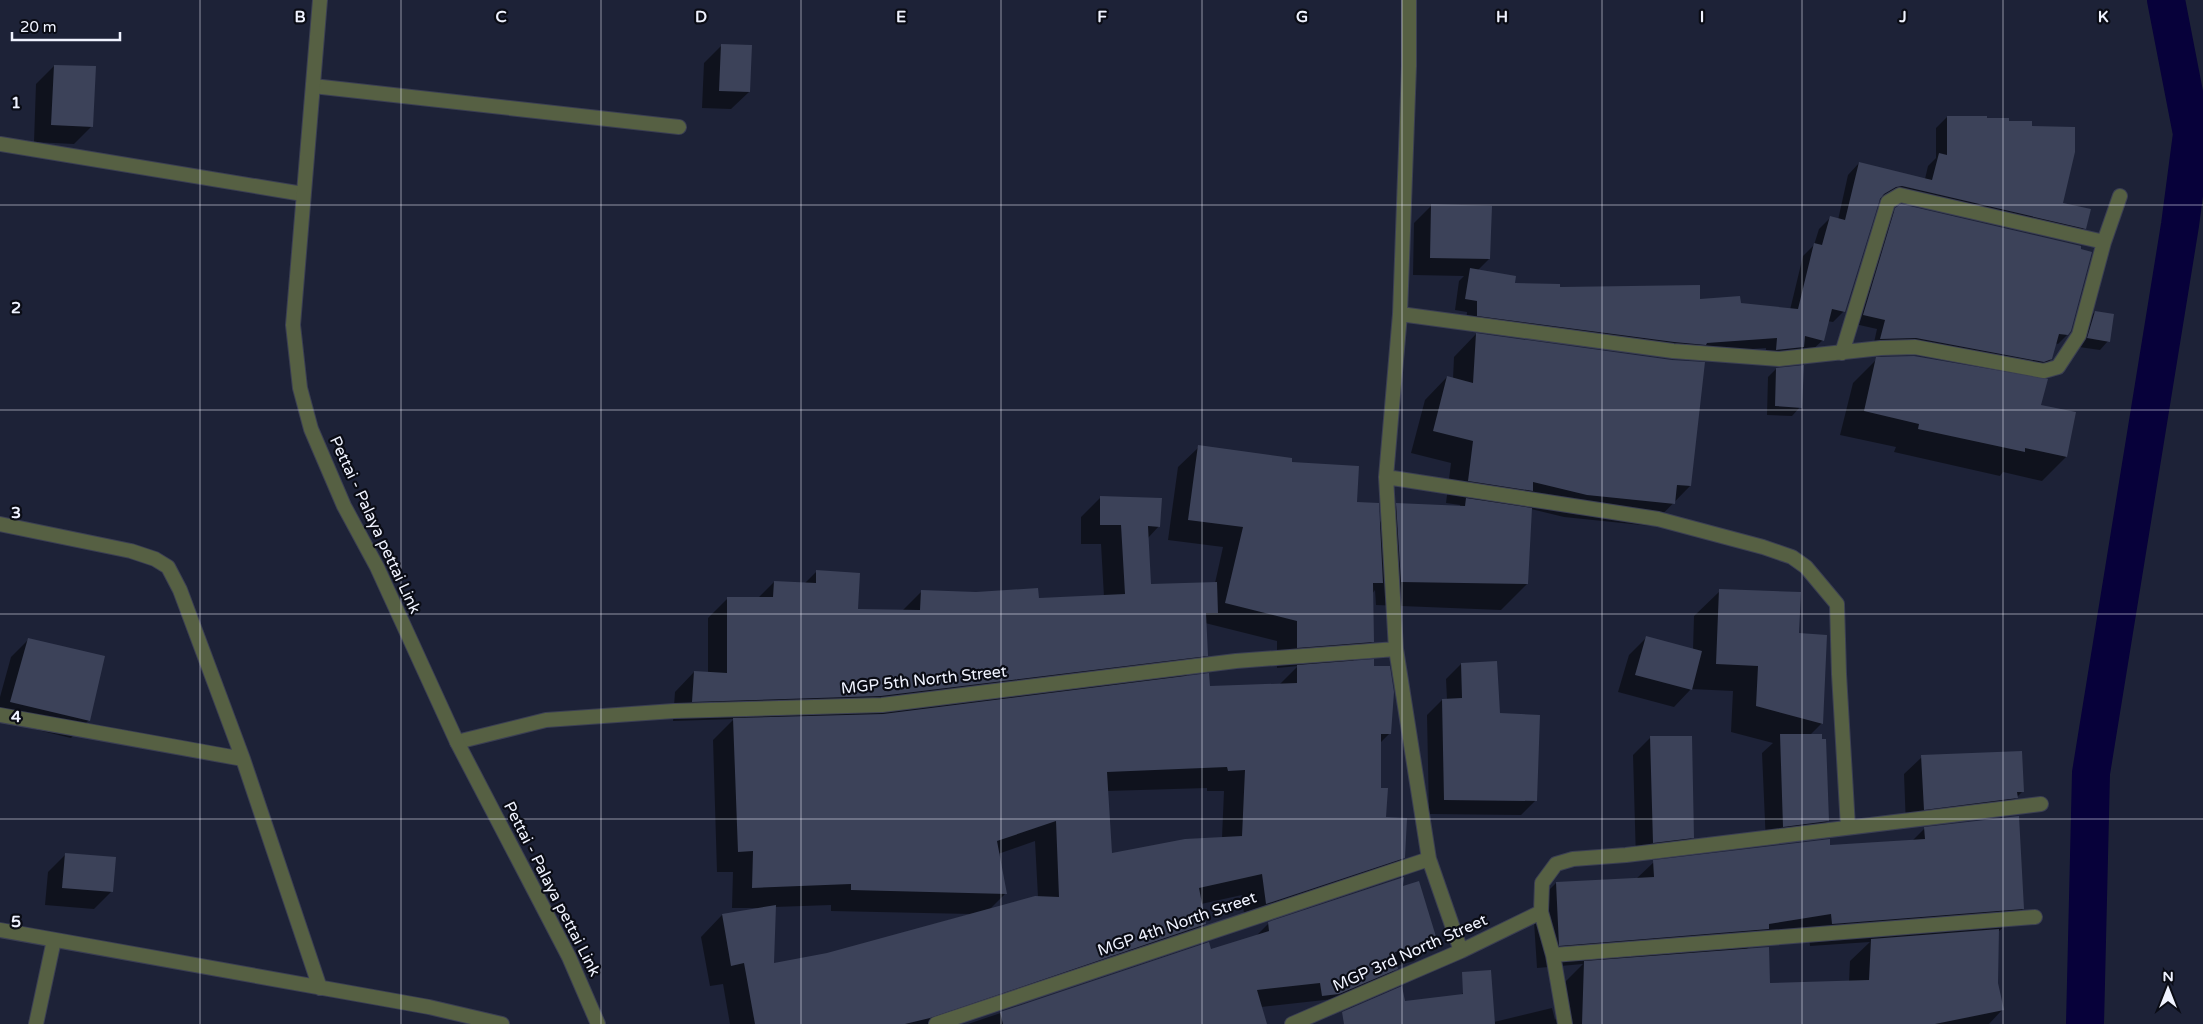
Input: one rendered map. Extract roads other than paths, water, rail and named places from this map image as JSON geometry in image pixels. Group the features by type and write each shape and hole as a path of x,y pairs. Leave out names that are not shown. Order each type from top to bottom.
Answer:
{"street":[{"name":"Pettai - Palaya pettai Link","path":"320,0 293,325 300,388 311,429 344,506 377,567 456,742 570,957 598,1024"},
{"path":"1408,0 1408,76 1400,314 1386,477 1396,649 1429,859 1461,951"},
{"path":"313,86 679,127"},
{"path":"0,144 303,194"},
{"path":"1842,353 1888,202 1900,195 2104,242"},
{"path":"1400,314 1673,352 1779,359 1881,348 1915,347 2044,371 2058,367 2079,335 2104,242 2120,196"},
{"path":"1386,477 1658,519 1763,547 1792,557 1806,567 1837,604 1848,827"},
{"path":"0,524 131,551 154,559 168,567 180,590 243,759 320,988"},
{"name":"MGP 5th North Street","path":"456,742 546,720 674,711 882,705 1236,661 1396,649"},
{"path":"0,715 243,759"},
{"path":"1565,1024 1553,955 1541,912 1542,883 1556,864 1573,859 2041,804"},
{"name":"MGP 4th North Street","path":"936,1024 1429,859"},
{"name":"MGP 3rd North Street","path":"1292,1024 1461,951 1541,912"},
{"path":"1553,955 2035,917"},
{"path":"0,930 429,1007 502,1024"},
{"path":"36,1024 54,940"}],"waterway":[{"path":"2085,1024 2091,773 2180,225 2192,134 2166,0"}]}
